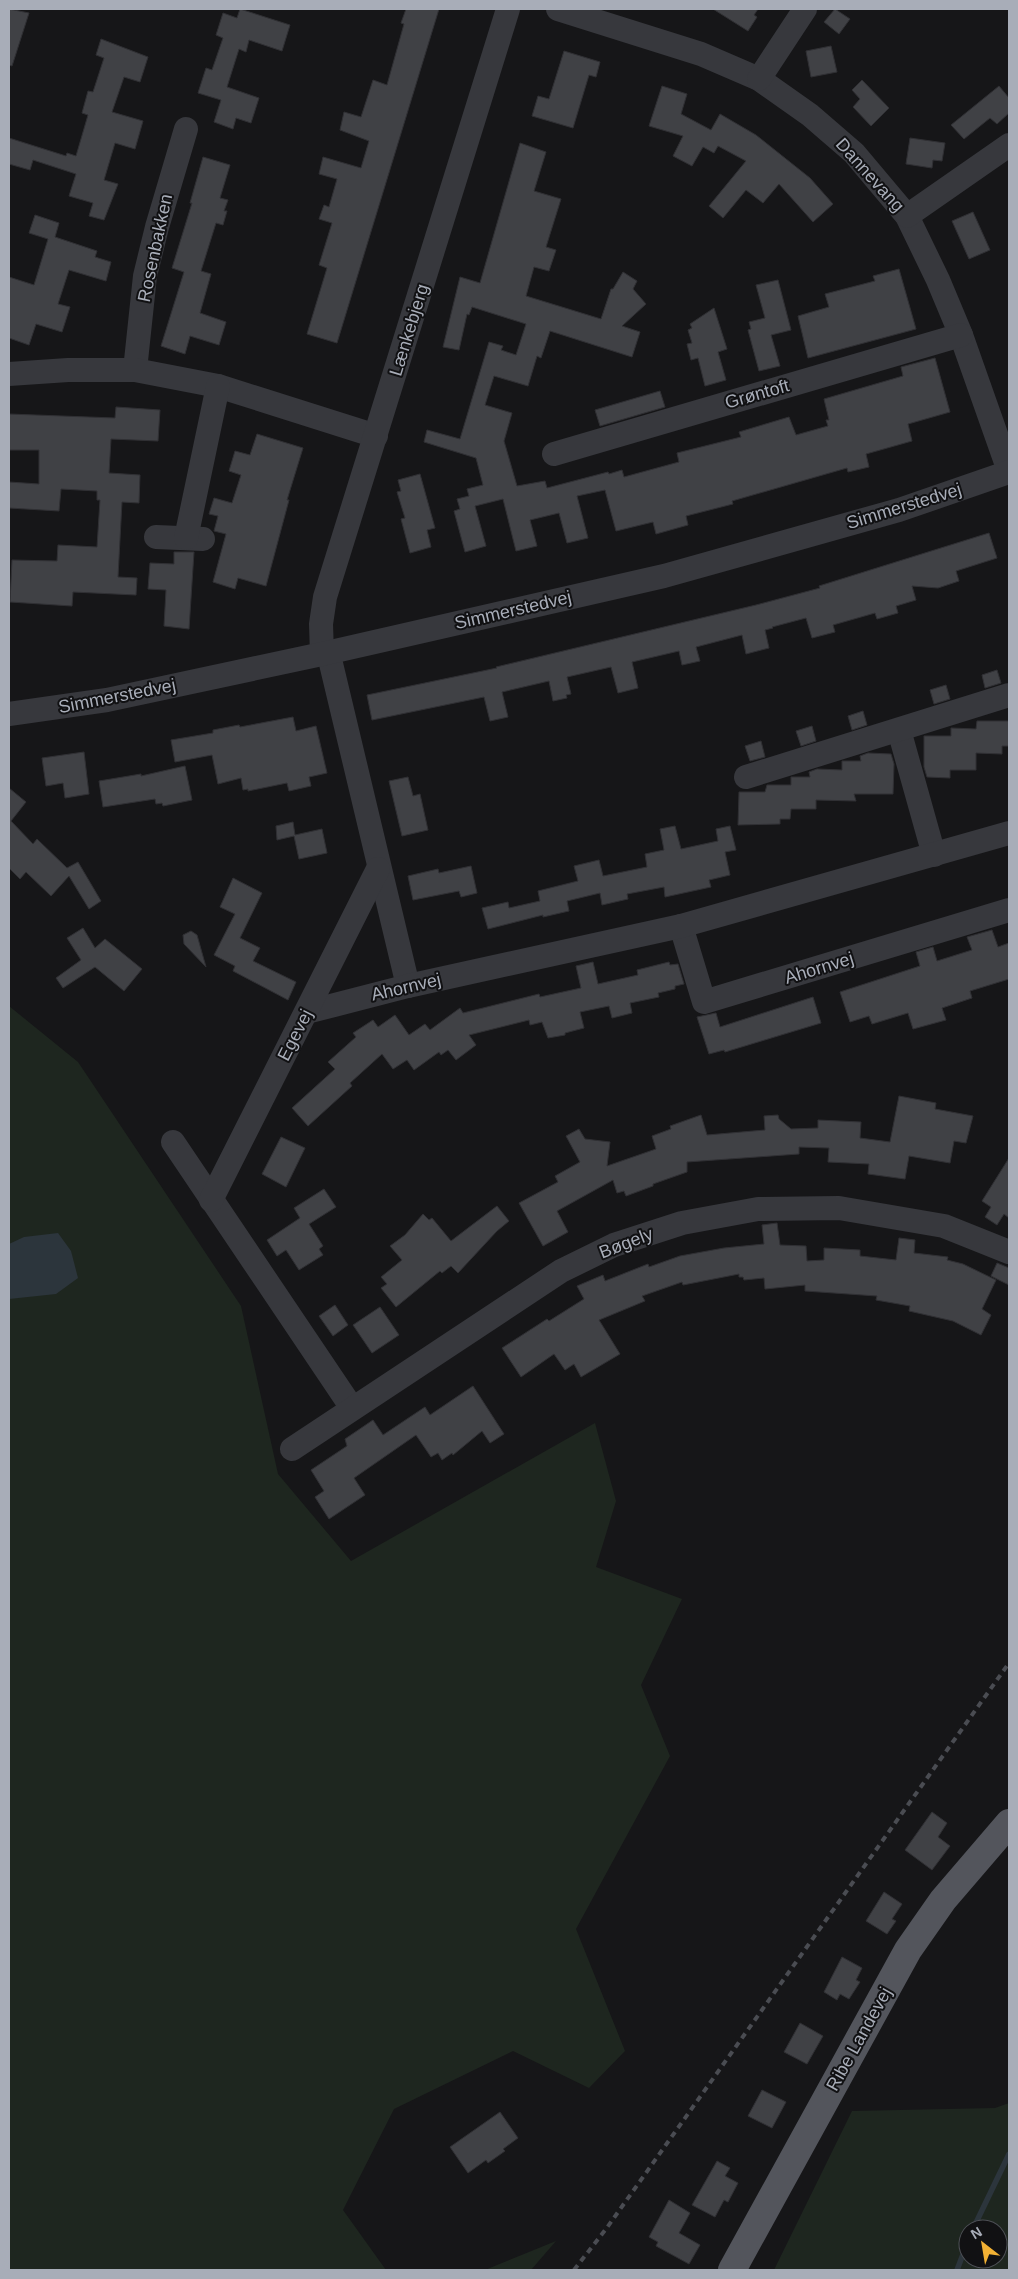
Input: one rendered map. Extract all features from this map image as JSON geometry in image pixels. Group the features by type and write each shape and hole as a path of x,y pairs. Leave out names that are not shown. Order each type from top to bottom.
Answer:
{"main road":[{"name":"Ribe Landevej","path":"732,2270 908,1950 943,1900 1009,1823"}],"street":[{"name":"Lænkebjerg","path":"325,653 321,624 325,597 508,9"},
{"name":"Dannevang","path":"558,9 701,54 760,79 810,115 854,153 907,216 938,280 961,335 1009,472"},
{"path":"760,79 805,9"},
{"name":"Rosenbakken","path":"135,370 145,276 157,227 186,129"},
{"path":"907,216 1009,146"},
{"name":"Grøntoft","path":"554,454 961,335"},
{"path":"9,374 68,370 135,370 218,386 376,436"},
{"path":"156,537 195,538 218,386"},
{"name":"Simmerstedvej","path":"9,714 107,700 664,576 899,510 1009,472"},
{"path":"325,653 408,986"},
{"path":"746,778 1009,695"},
{"path":"898,730 934,855"},
{"name":"Ahornvej","path":"307,1012 408,986 681,926 1009,833"},
{"name":"Egevej","path":"211,1200 378,869"},
{"name":"Ahornvej","path":"681,926 704,1002 1009,910"},
{"path":"173,1142 352,1408"},
{"name":"Bøgely","path":"292,1449 561,1271 614,1245 682,1223 758,1209 839,1208 944,1226 1009,1252"}],"shaded area":[{"path":"9,1006 78,1062 241,1306 278,1474 351,1561 595,1423 616,1501 596,1567 682,1599 641,1685 670,1756 576,1929 625,2051 589,2088 513,2051 394,2109 343,2210 386,2270 9,2270"},
{"path":"58,1233 71,1251 78,1278 56,1294 9,1299 9,1244 24,1237"},
{"path":"1009,2103 1009,2270 774,2270 852,2111 995,2108"},
{"path":"556,2241 531,2270 485,2270"}],"building":[{"path":"9,9 29,13 12,66 9,65"},
{"path":"240,9 290,25 282,51 249,40 246,52 239,49 227,87 259,98 251,123 236,118 233,129 214,122 221,100 198,93 206,68 212,70 223,38 216,35 223,13 237,18"},
{"path":"406,9 439,9 337,343 307,334 327,268 319,265 332,223 319,219 324,205 329,207 337,179 319,174 323,157 361,168 369,141 340,130 344,112 361,117 373,80 387,85 404,24 401,23"},
{"path":"713,9 758,9 754,15 757,17 748,31"},
{"path":"835,9 850,19 839,34 824,22"},
{"path":"101,39 148,57 140,82 124,77 112,112 143,121 135,149 115,143 104,180 118,184 104,220 89,216 93,203 69,196 76,174 33,160 30,170 9,164 9,138 66,156 67,153 76,156 88,115 82,113 88,91 93,92 104,58 96,55"},
{"path":"831,46 837,72 811,77 806,51"},
{"path":"564,51 600,62 596,77 589,75 573,128 532,116 538,96 549,99"},
{"path":"862,80 889,108 871,126 853,107 860,99 852,90"},
{"path":"662,86 687,94 681,114 711,130 720,114 756,135 810,178 833,204 813,222 779,184 763,203 746,190 723,218 709,206 746,161 718,146 714,153 703,147 692,166 673,156 683,136 649,126"},
{"path":"999,86 1009,98 1009,113 997,124 990,118 964,139 951,125"},
{"path":"910,138 945,143 942,161 933,160 932,168 906,164"},
{"path":"520,143 546,152 534,191 561,199 546,247 556,250 549,271 534,267 526,296 601,319 611,289 613,289 623,272 637,281 633,289 646,304 622,326 640,332 632,357 550,331 541,358 537,356 528,386 494,376 485,405 512,413 504,441 517,486 545,481 547,488 622,470 624,477 679,462 677,453 741,437 739,432 789,417 796,435 828,426 826,420 829,420 824,399 903,376 901,367 935,358 950,412 908,424 912,441 866,454 869,467 848,472 847,468 732,501 733,504 686,516 688,525 656,534 653,522 616,531 605,490 577,496 588,538 567,543 559,513 530,520 537,546 516,551 503,499 475,506 486,546 465,552 454,511 460,509 457,499 469,496 467,489 483,485 476,458 424,442 427,430 460,439 489,342 503,346 501,350 516,355 526,324 472,307 469,315 467,314 459,350 443,347 460,277 480,283"},
{"path":"203,157 230,165 220,198 228,200 224,211 227,211 223,225 216,223 201,271 211,274 200,313 226,322 219,345 190,336 185,354 161,346 184,272 172,268 192,203 190,203"},
{"path":"973,212 990,250 969,259 952,221"},
{"path":"35,215 59,223 55,237 97,251 95,257 111,262 106,281 69,270 58,304 70,307 62,332 36,324 29,345 9,338 9,277 34,285 48,239 29,233"},
{"path":"899,269 916,329 808,358 798,316 829,307 825,294 875,281 873,276"},
{"path":"778,280 791,330 771,335 780,366 759,371 748,330 751,329 749,322 765,318 756,285"},
{"path":"714,308 727,349 718,352 726,380 705,386 698,358 691,360 687,344 692,343 688,330 692,328 690,324"},
{"path":"660,391 665,407 600,426 595,410"},
{"path":"116,407 160,410 158,441 111,439 109,473 140,475 139,503 122,502 118,577 137,578 136,595 73,592 72,606 10,602 12,560 57,561 58,545 97,547 100,500 97,500 97,491 61,489 59,511 9,508 9,482 39,484 39,450 9,450 9,414 115,418"},
{"path":"257,434 303,448 287,500 289,500 266,586 238,578 235,589 213,582 226,534 214,531 218,516 209,514 214,498 232,503 241,475 229,471 235,451 250,455"},
{"path":"420,474 435,528 427,530 431,547 410,553 401,519 405,518 397,492 401,491 398,480"},
{"path":"989,533 997,558 956,571 959,581 938,588 912,586 916,600 896,606 898,613 877,619 875,613 833,625 835,632 812,638 806,618 772,627 765,630 769,648 746,654 742,635 696,647 700,661 682,665 679,651 632,662 638,688 618,693 611,667 567,677 571,694 566,695 567,698 553,701 549,681 502,692 508,717 490,721 484,697 372,720 367,695 497,668 756,605 820,588 819,586"},
{"path":"174,552 194,552 189,629 164,626 166,590 148,589 150,563 174,564"},
{"path":"997,670 1001,683 985,688 982,675"},
{"path":"946,685 950,699 934,704 930,690"},
{"path":"863,711 867,725 852,730 848,716"},
{"path":"293,717 296,731 316,726 327,773 309,777 311,786 289,791 287,783 248,791 248,789 243,790 241,778 218,784 212,755 175,762 171,740 213,733 213,730 239,725 240,727"},
{"path":"977,721 1009,721 1009,746 1002,746 1002,754 976,753 976,770 950,770 950,778 927,777 924,767 924,736 951,736 951,728 976,729"},
{"path":"812,726 816,741 801,746 796,731"},
{"path":"761,741 765,757 750,761 745,746"},
{"path":"84,752 89,794 65,798 63,783 46,786 42,758"},
{"path":"868,753 891,754 894,764 893,794 854,794 856,801 816,800 816,809 791,809 790,819 780,819 780,824 738,825 739,792 765,792 767,785 791,785 791,777 810,777 809,772 817,769 842,770 842,761 861,761 860,756"},
{"path":"185,766 192,800 163,806 162,803 156,804 155,799 103,807 99,781 141,774 141,776"},
{"path":"408,777 413,796 420,794 428,830 402,836 389,781"},
{"path":"9,788 26,802 11,821 33,844 37,839 67,868 78,862 101,901 89,909 69,876 51,896 26,872 20,879 9,868"},
{"path":"293,822 295,835 322,829 327,853 299,859 294,836 277,840 276,826"},
{"path":"675,826 681,849 718,841 716,829 730,826 736,850 725,852 730,875 709,880 711,887 665,897 664,887 627,894 628,899 602,905 600,893 567,901 569,911 543,917 543,915 488,929 482,908 508,902 509,908 540,901 538,891 578,881 574,866 599,860 603,876 647,867 645,854 664,850 660,829"},
{"path":"471,866 477,893 461,897 459,891 413,900 408,876 438,869 439,873"},
{"path":"233,878 262,893 240,938 260,948 253,961 296,982 288,1000 233,971 235,966 214,955 235,914 220,907"},
{"path":"83,928 95,948 105,939 142,969 124,991 95,967 63,988 56,978 81,960 67,938"},
{"path":"992,930 998,947 1009,943 1009,979 970,991 972,998 942,1008 946,1020 913,1029 908,1013 872,1024 869,1016 850,1022 840,992 920,966 916,952 933,947 937,961 972,950 967,937"},
{"path":"191,931 197,935 206,967 184,944 183,935"},
{"path":"593,962 598,984 638,975 637,970 669,962 670,965 678,964 684,984 675,986 675,989 658,993 659,997 630,1003 632,1013 612,1018 609,1006 580,1012 584,1028 565,1033 565,1035 548,1038 542,1022 530,1025 529,1020 469,1035 476,1045 456,1060 448,1050 441,1055 439,1052 414,1070 407,1060 393,1069 382,1054 350,1083 352,1086 308,1126 292,1108 335,1069 328,1062 356,1037 353,1033 373,1020 378,1027 395,1015 409,1035 425,1024 430,1030 460,1008 463,1013 539,994 540,997 581,988 576,966"},
{"path":"813,997 821,1023 725,1052 724,1050 709,1054 697,1017 716,1013 720,1027"},
{"path":"899,1096 936,1103 935,1109 973,1116 966,1143 954,1141 950,1163 909,1156 905,1179 868,1174 869,1164 828,1162 829,1148 799,1147 799,1154 687,1162 687,1172 653,1184 653,1186 626,1196 624,1191 617,1193 613,1180 557,1211 568,1232 543,1246 519,1203 558,1182 555,1176 580,1162 566,1136 579,1129 585,1139 610,1142 607,1166 656,1149 652,1136 671,1129 670,1126 701,1115 707,1135 765,1130 764,1116 778,1115 779,1119 791,1129 818,1128 818,1120 861,1122 860,1138 890,1142"},
{"path":"281,1137 305,1148 286,1187 262,1174"},
{"path":"1009,1158 1009,1218 1004,1214 997,1225 985,1217 991,1207 982,1201"},
{"path":"324,1189 336,1207 309,1224 323,1246 319,1249 323,1255 299,1270 286,1250 277,1256 267,1240 300,1218 294,1208"},
{"path":"497,1206 509,1221 497,1231 458,1273 451,1266 442,1273 440,1271 396,1307 381,1288 387,1284 381,1277 402,1260 390,1246 405,1235 423,1214 429,1220 432,1218 451,1241"},
{"path":"777,1223 780,1245 806,1246 807,1261 824,1260 824,1248 860,1250 860,1256 896,1260 899,1238 915,1240 914,1253 948,1257 947,1260 963,1264 996,1280 982,1309 991,1315 981,1335 953,1321 909,1311 910,1306 876,1300 877,1296 805,1291 805,1285 765,1289 764,1278 744,1280 743,1277 739,1277 739,1274 683,1285 682,1282 642,1296 645,1301 599,1320 620,1354 581,1377 574,1364 565,1370 554,1354 521,1377 502,1348 547,1319 549,1321 584,1299 577,1286 603,1275 605,1281 648,1264 649,1267 680,1256 724,1248 764,1244 762,1225"},
{"path":"997,1263 1009,1268 1009,1285 991,1276"},
{"path":"335,1305 348,1325 333,1336 319,1316"},
{"path":"380,1307 399,1335 372,1353 353,1325"},
{"path":"473,1386 504,1434 490,1443 482,1431 453,1455 452,1453 442,1460 438,1453 431,1457 416,1435 354,1478 365,1495 329,1519 315,1497 324,1491 311,1470 347,1446 345,1439 373,1420 383,1435 425,1407 430,1415"},
{"path":"932,1812 947,1823 938,1837 950,1846 932,1870 905,1850"},
{"path":"884,1892 902,1904 892,1919 896,1921 887,1934 866,1921"},
{"path":"842,1957 862,1968 856,1980 860,1982 849,1999 840,1994 837,2000 824,1992"},
{"path":"800,2023 823,2036 807,2064 784,2052"},
{"path":"762,2090 786,2102 772,2128 748,2116"},
{"path":"500,2112 518,2138 503,2149 505,2151 488,2163 486,2160 468,2173 450,2147"},
{"path":"717,2161 730,2168 725,2176 738,2183 728,2202 724,2200 715,2217 692,2205"},
{"path":"669,2200 690,2213 679,2233 700,2245 689,2264 656,2246 658,2242 649,2237"}],"waterway":[{"path":"978,2219 1009,2154"}],"railway":[{"path":"574,2270 606,2229 1009,1663"}]}
